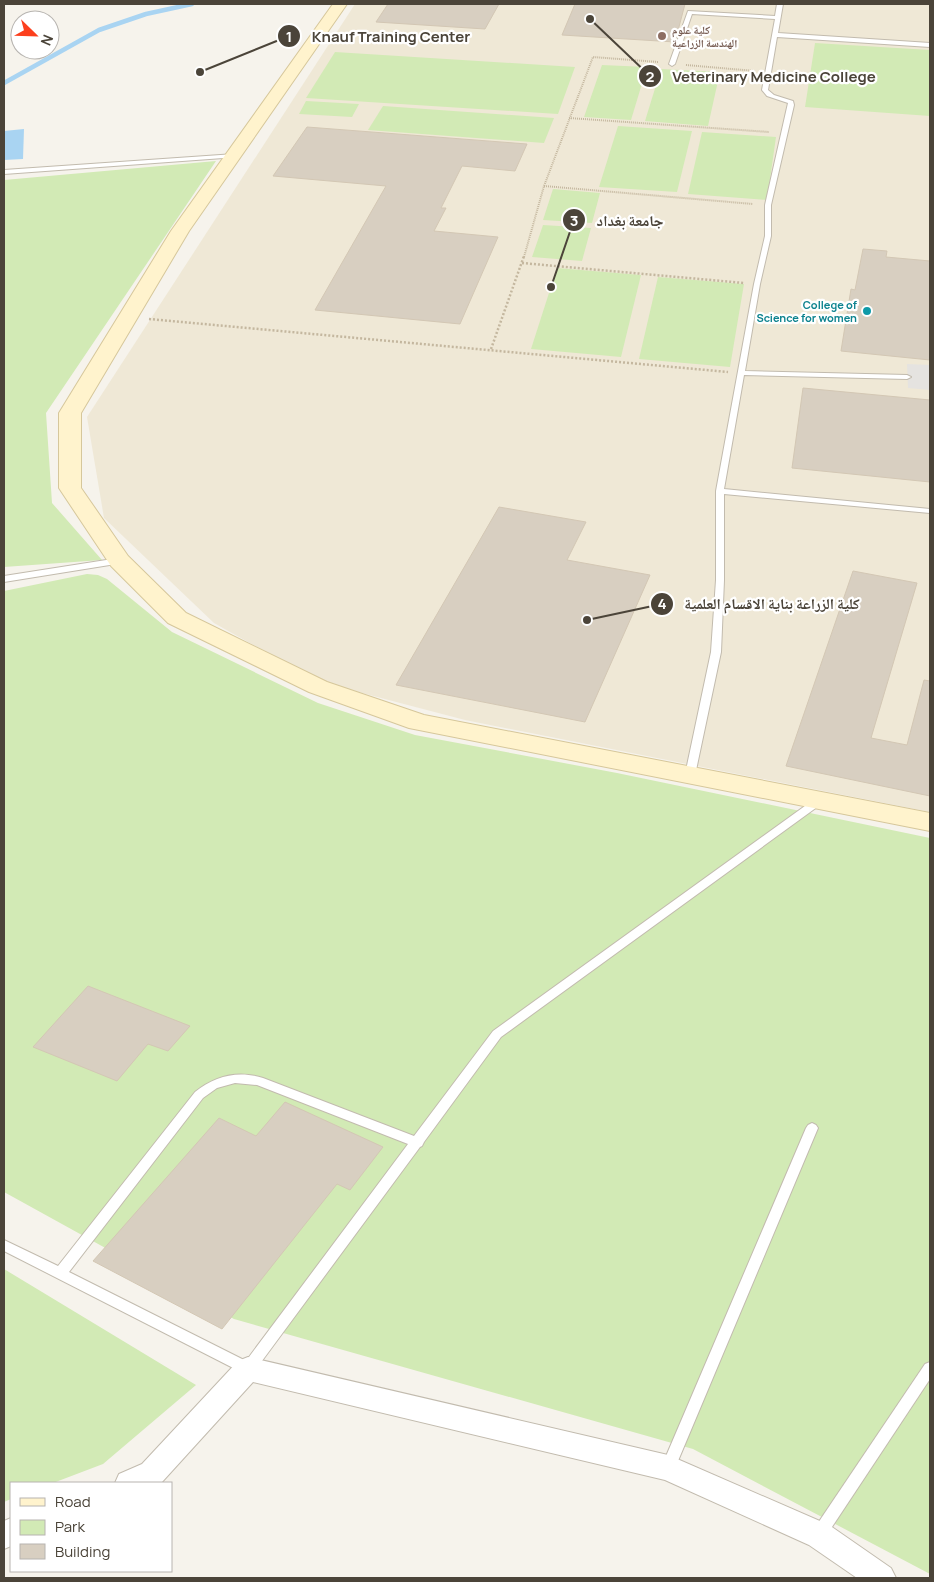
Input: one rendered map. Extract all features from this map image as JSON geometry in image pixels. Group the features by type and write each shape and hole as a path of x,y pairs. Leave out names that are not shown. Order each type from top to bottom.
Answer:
{"street":[{"path":"340,4 235,156 180,231 70,413 70,488 118,561 177,618 318,687 418,722 930,822"},
{"path":"132,1482 152,1473 248,1369 668,1468 818,1535 882,1578"}],"lane":[{"path":"672,64 690,12 695,4"},
{"path":"690,774 716,652 720,580 720,491 740,373 768,236 768,205 791,102 770,96 765,90 780,4"},
{"path":"690,12 778,18"},
{"path":"776,35 930,45"},
{"path":"4,172 235,156"},
{"path":"740,373 907,377"},
{"path":"720,491 930,511"},
{"path":"4,579 118,561"},
{"path":"4,1245 248,1369 418,1143 497,1034 821,800"},
{"path":"60,1274 199,1095 208,1087 220,1081 246,1078 259,1081 418,1143"},
{"path":"668,1468 812,1128"},
{"path":"818,1535 930,1368"}],"path":[{"path":"491,349 522,263 544,186 593,57"},
{"path":"569,118 785,133"},
{"path":"544,186 768,205"},
{"path":"522,263 757,284"},
{"path":"126,318 491,349 740,373"}],"shaded area":[{"path":"355,4 930,4 930,812 465,720 320,682 214,623 104,518 87,417"},
{"path":"907,364 930,365 930,390 908,388"}],"green space":[{"path":"815,43 930,50 930,116 805,107"},
{"path":"335,52 575,67 558,114 306,98"},
{"path":"602,65 647,67 631,120 584,117"},
{"path":"661,69 720,72 708,126 645,121"},
{"path":"306,101 359,104 352,117 299,114"},
{"path":"383,106 554,118 544,143 368,130"},
{"path":"618,126 692,131 677,192 599,187"},
{"path":"702,132 776,137 767,200 688,194"},
{"path":"216,161 46,413 52,503 102,560 4,567 4,180"},
{"path":"553,189 600,193 592,223 543,220"},
{"path":"543,225 591,228 582,261 532,257"},
{"path":"557,268 641,275 621,357 531,349"},
{"path":"658,277 744,284 730,367 639,359"},
{"path":"87,574 98,575 107,579 172,632 318,703 415,735 617,773 930,838 930,1574 693,1449 234,1319 4,1192 4,591"},
{"path":"4,1269 196,1385 103,1464 56,1482 10,1482 10,1499 4,1502"}],"water":[{"path":"24,129 23,159 4,160 4,131"}],"building":[{"path":"388,4 499,4 485,29 376,22"},
{"path":"575,4 685,4 675,42 562,35"},
{"path":"307,127 527,144 515,171 462,166 441,208 446,208 434,231 498,237 460,324 315,310 386,186 273,176"},
{"path":"863,249 887,251 886,257 930,261 930,360 841,351 851,289 855,290"},
{"path":"803,388 930,400 930,482 792,468"},
{"path":"499,507 586,522 567,560 650,575 585,722 396,685"},
{"path":"853,571 917,583 871,738 907,745 924,680 930,681 930,796 786,766"},
{"path":"88,986 190,1026 168,1051 148,1044 117,1081 33,1047"},
{"path":"285,1102 383,1147 350,1190 337,1184 222,1329 93,1261 219,1118 256,1136"}],"waterway":[{"path":"4,83 99,30 146,14 192,4"}],"place":[{"name":"Veterinary Medicine College","path":"590,19"},
{"name":"كلية علوم الهندسة الزراعية","path":"662,36"},
{"name":"Knauf Training Center","path":"200,72"},
{"name":"جامعة بغداد","path":"551,287"},
{"name":"College of Science for women","path":"867,311"},
{"name":"كلية الزراعة بناية الاقسام العلمية","path":"587,620"}]}
